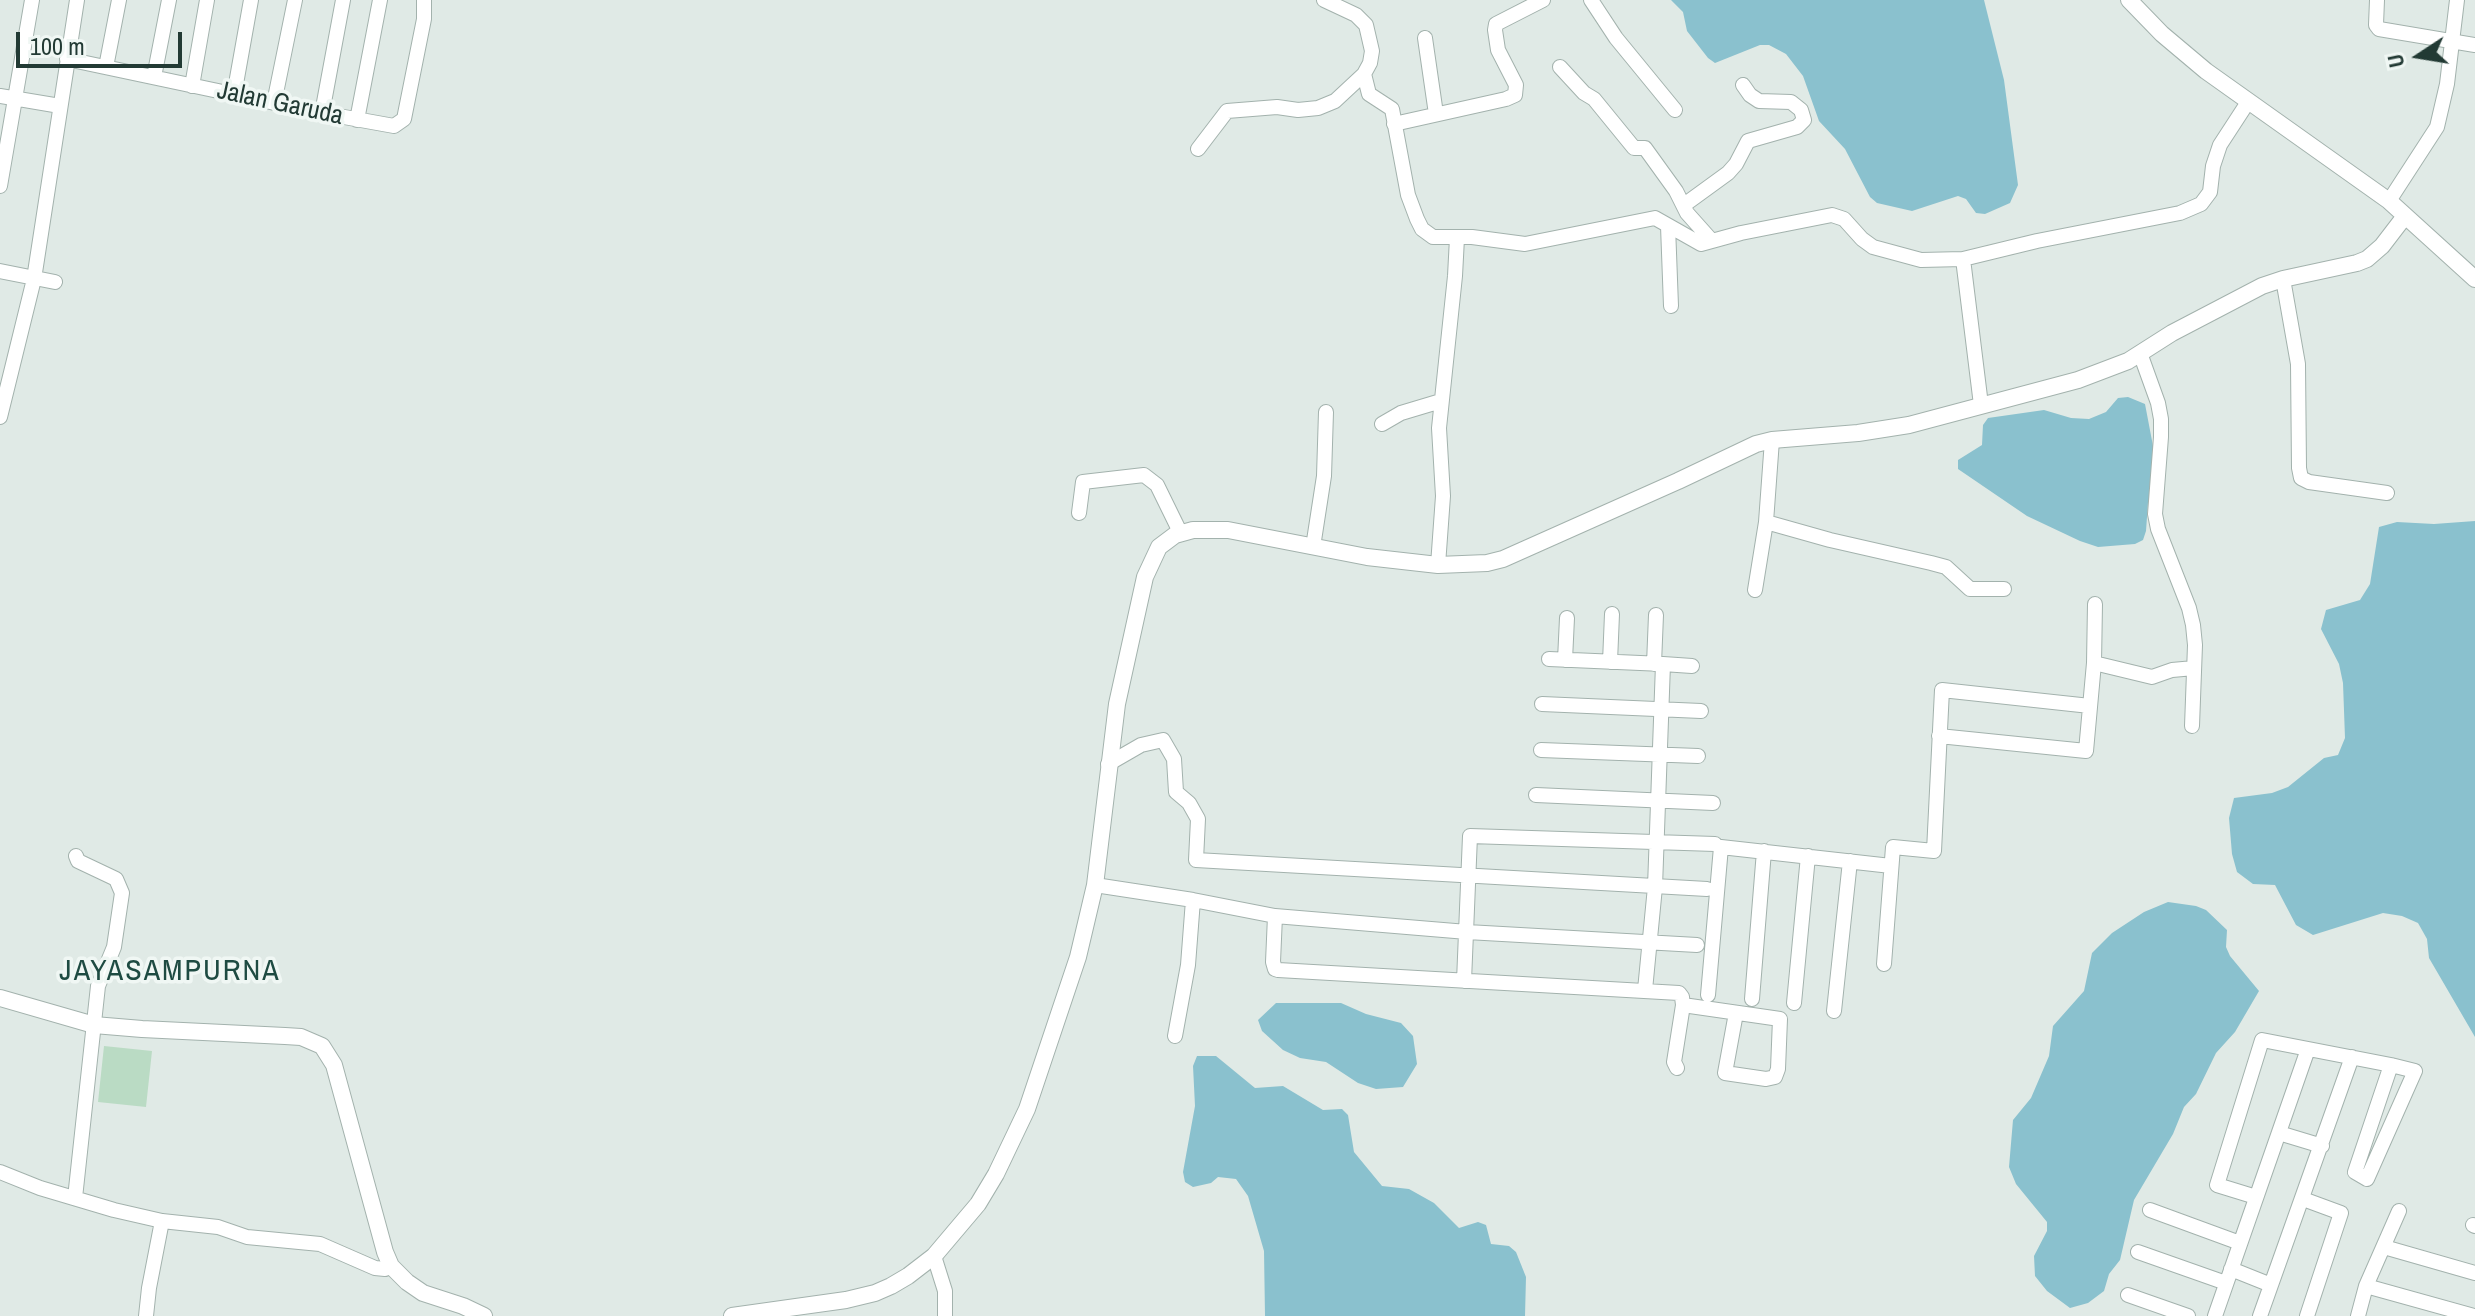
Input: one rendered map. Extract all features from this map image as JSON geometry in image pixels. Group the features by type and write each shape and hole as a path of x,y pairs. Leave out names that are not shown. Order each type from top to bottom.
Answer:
{"street":[{"path":"0,186 7,97 32,0"},
{"path":"0,417 34,279 77,0"},
{"path":"106,67 119,0"},
{"path":"154,77 169,0"},
{"path":"192,86 207,0"},
{"path":"234,95 251,0"},
{"path":"274,103 295,0"},
{"path":"322,113 343,0"},
{"path":"357,120 380,0"},
{"name":"Jalan Garuda","path":"67,59 394,126 404,119 424,19 424,0"},
{"path":"1198,149 1227,111 1318,108 1335,101 1364,74 1372,51 1366,25 1356,15 1324,0"},
{"path":"1394,124 1515,95 1516,85 1498,50 1496,24 1543,0"},
{"path":"1591,0 1616,38 1675,110"},
{"path":"2129,0 2162,34 2206,71 2389,201 2475,279"},
{"path":"2377,0 2376,25 2379,29 2475,45"},
{"path":"2389,201 2437,127 2447,84 2457,0"},
{"path":"1425,38 1436,114"},
{"path":"1560,67 1584,93 1594,99 1634,148 1645,148 1687,213 1712,241"},
{"path":"1364,74 1369,94 1392,109 1408,195 1422,229 1433,237 1472,237 1525,244 1655,218 1701,244 1832,215 1844,219 1873,247 1921,260 1963,259 2180,213 2201,204 2210,192 2213,166 2220,145 2248,102"},
{"path":"1684,205 1728,173 1748,141 1797,127 1804,120 1801,110 1791,102 1759,101 1743,85"},
{"path":"7,97 60,106"},
{"path":"732,1316 860,1297 891,1286 934,1256 978,1204 1013,1142 1040,1075 1078,957 1095,885 1117,704 1148,566 1159,547 1180,532 1228,530 1367,557 1438,565 1487,563 1503,559 1748,447 1772,440 1876,431 2078,380 2128,361 2235,298 2283,279 2367,259 2382,246 2405,216"},
{"path":"1668,226 1671,306"},
{"path":"1438,565 1443,496 1439,449 1441,401 1457,238"},
{"path":"1963,259 1981,405"},
{"path":"0,271 55,282"},
{"path":"2283,279 2298,364 2301,478 2309,482 2387,493"},
{"path":"2140,353 2161,419 2155,514 2163,545 2189,608 2194,635 2192,726"},
{"path":"1382,424 1401,413 1441,401"},
{"path":"1313,547 1324,476 1326,412"},
{"path":"1755,590 1766,522 1772,440"},
{"path":"1079,513 1083,482 1144,475 1157,485 1180,532"},
{"path":"1766,522 1946,567 1970,589 2004,589"},
{"path":"1939,736 2086,751 2094,663 2095,604"},
{"path":"1610,662 1612,614"},
{"path":"1645,990 1655,887 1661,709 1656,615"},
{"path":"1565,660 1567,618"},
{"path":"1549,659 1692,666"},
{"path":"2094,663 2152,677 2172,670 2194,668"},
{"path":"1884,964 1893,847 1934,851 1942,690 2090,706"},
{"path":"1542,704 1701,711"},
{"path":"1108,764 1141,745 1163,740 1174,759 1176,792 1189,803 1198,819 1196,860 1707,889"},
{"path":"1541,750 1698,756"},
{"path":"1536,795 1713,803"},
{"path":"1464,981 1470,836 1715,844"},
{"path":"1708,995 1721,847 1891,866"},
{"path":"1752,999 1764,851"},
{"path":"75,1198 98,986 114,947 122,893 116,879 78,861 76,856"},
{"path":"1794,1003 1808,856"},
{"path":"1834,1011 1850,861"},
{"path":"1095,885 1275,916 1467,932 1697,945"},
{"path":"1175,1036 1188,965 1193,900"},
{"path":"1275,916 1273,962 1278,970 1679,993 1683,1005 1674,1062 1677,1068"},
{"path":"0,998 94,1025 301,1037 322,1046 334,1065 391,1266 423,1293 484,1316"},
{"path":"1683,1005 1780,1019 1775,1077 1766,1079 1725,1073 1736,1013"},
{"path":"2256,1197 2217,1185 2262,1040 2352,1057 2391,1065 2415,1071 2367,1179 2355,1172 2391,1065"},
{"path":"2215,1316 2308,1049"},
{"path":"2260,1316 2352,1057"},
{"path":"2279,1133 2322,1146"},
{"path":"0,1172 40,1188 114,1210 162,1221 218,1227 247,1237 320,1244 375,1268 391,1266"},
{"path":"2303,1199 2341,1213 2307,1316"},
{"path":"2150,1210 2240,1243"},
{"path":"2358,1316 2366,1286 2399,1211"},
{"path":"146,1316 162,1221"},
{"path":"2384,1247 2475,1273"},
{"path":"2138,1252 2271,1285"},
{"path":"934,1256 945,1291 945,1316"},
{"path":"2366,1286 2474,1316"},
{"path":"2128,1295 2188,1316"}],"green space":[{"path":"104,1046 152,1051 146,1107 98,1102"}],"water":[{"path":"1671,0 1984,0 2004,80 2018,185 2010,203 1985,214 1976,213 1966,199 1958,196 1912,211 1877,203 1870,197 1845,149 1819,121 1803,76 1786,54 1769,45 1760,45 1715,63 1687,31 1683,12"},
{"path":"2128,397 2145,404 2157,467 2148,503 2146,531 2143,540 2135,544 2098,547 2080,541 2027,516 1958,469 1958,460 1982,445 1983,425 1988,418 2044,410 2071,418 2089,419 2106,412 2118,398"},
{"path":"2475,521 2475,1037 2429,958 2427,939 2418,923 2383,913 2313,935 2296,925 2275,885 2253,884 2237,872 2229,818 2234,798 2272,793 2288,787 2324,758 2338,755 2345,738 2343,683 2339,664 2321,629 2326,610 2360,600 2370,584 2379,527 2397,522 2434,524"},
{"path":"2168,902 2206,910 2227,930 2226,947 2230,956 2259,991 2235,1032 2216,1053 2196,1094 2184,1107 2173,1134 2134,1200 2120,1260 2109,1274 2104,1291 2088,1303 2070,1308 2047,1291 2035,1276 2034,1256 2047,1231 2047,1222 2016,1184 2009,1167 2013,1120 2031,1098 2049,1056 2053,1026 2084,991 2092,953 2112,933 2144,912"},
{"path":"1276,1003 1341,1003 1366,1014 1401,1023 1413,1036 1417,1064 1403,1087 1376,1089 1358,1083 1326,1062 1300,1058 1283,1050 1262,1031 1258,1020"},
{"path":"1197,1056 1216,1056 1255,1088 1283,1086 1323,1110 1342,1109 1348,1115 1354,1152 1382,1186 1409,1189 1434,1203 1459,1228 1478,1222 1486,1225 1491,1244 1509,1246 1516,1252 1526,1277 1525,1316 1265,1316 1264,1251 1248,1196 1236,1179 1218,1177 1211,1183 1193,1187 1185,1182 1183,1172 1195,1106 1193,1066"}],"district":[{"name":"JAYASAMPURNA","path":"170,972"}]}
